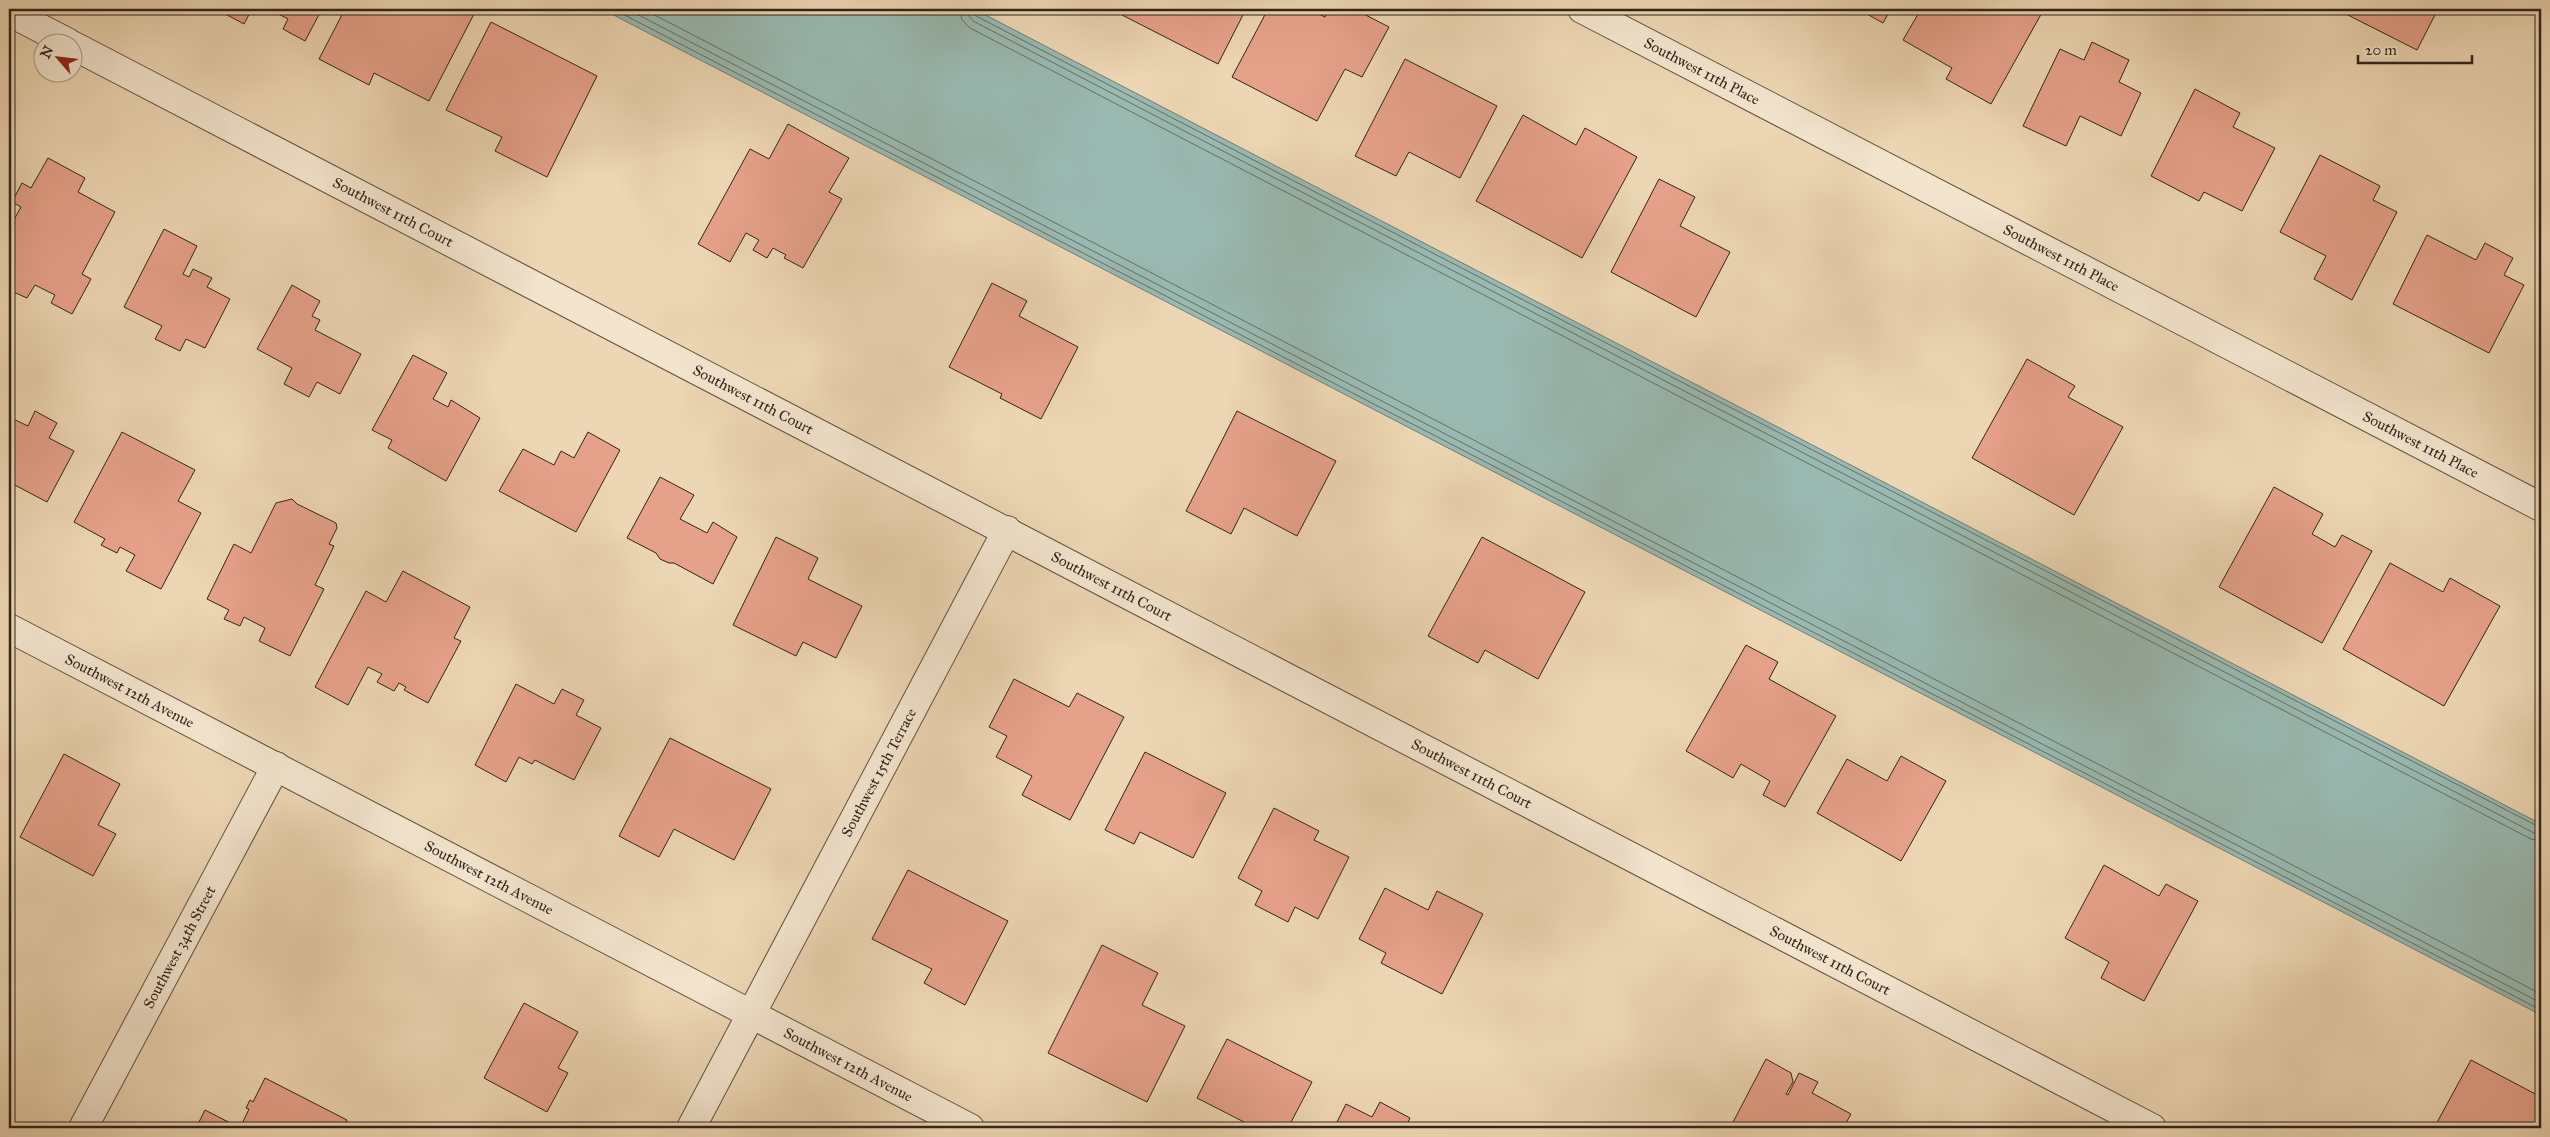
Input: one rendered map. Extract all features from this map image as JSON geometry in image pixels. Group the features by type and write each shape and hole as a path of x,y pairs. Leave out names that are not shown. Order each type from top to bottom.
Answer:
{"street":[{"name":"Southwest 11th Place","path":"1582,9 2541,507"},
{"path":"9,12 48,32"},
{"name":"Southwest 11th Court","path":"82,50 1007,530 2152,1128"},
{"name":"Southwest 15th Terrace","path":"691,1128 1007,530"},
{"name":"Southwest 12th Avenue","path":"9,628 970,1128"},
{"name":"Southwest 34th Street","path":"83,1128 276,766"}],"water":[{"path":"602,9 974,9 2541,824 2541,1015"}],"building":[{"path":"216,9 252,9 244,24"},
{"path":"269,9 322,9 305,41 283,29 288,19"},
{"path":"345,9 468,9 475,12 429,101 374,73 369,85 319,59"},
{"path":"1126,9 1246,9 1218,64 1122,15"},
{"path":"1268,9 1309,9 1325,17 1328,9 1354,9 1389,27 1362,77 1345,69 1317,121 1232,77"},
{"path":"1858,9 1891,9 1883,23"},
{"path":"1921,9 2044,9 1991,104 1946,79 1952,68 1903,40"},
{"path":"2336,9 2438,9 2417,50"},
{"path":"491,22 597,76 547,177 495,151 502,137 446,110"},
{"path":"2092,42 2129,60 2119,82 2141,93 2121,136 2080,116 2066,146 2023,126 2060,49 2084,60"},
{"path":"1405,59 1497,106 1460,178 1409,152 1396,176 1355,156"},
{"path":"2195,89 2240,113 2233,127 2275,148 2242,211 2204,192 2199,201 2151,176"},
{"path":"1523,115 1576,145 1585,128 1637,157 1582,258 1476,201"},
{"path":"788,124 849,158 829,192 842,199 803,268 784,258 786,255 773,248 767,258 753,250 759,240 746,233 730,262 698,244 750,149 769,159"},
{"path":"2320,155 2380,186 2373,200 2397,212 2352,300 2314,279 2326,256 2280,232"},
{"path":"48,158 85,178 78,192 115,212 82,274 91,279 72,314 51,303 55,295 35,285 27,298 9,290 9,223 11,225 21,207 12,202 22,183 31,188"},
{"path":"1659,179 1695,197 1680,226 1730,252 1696,317 1611,272"},
{"path":"164,229 197,246 183,274 189,277 193,269 212,278 207,287 230,299 205,348 186,339 180,351 155,339 162,326 124,307"},
{"path":"2427,235 2476,260 2485,243 2513,258 2504,275 2524,285 2489,353 2393,304"},
{"path":"992,283 1027,301 1019,316 1078,347 1041,419 1000,398 1002,394 949,367"},
{"path":"292,285 320,301 312,316 320,320 315,330 361,354 340,394 317,382 309,397 284,384 292,368 257,349"},
{"path":"413,355 447,373 433,399 448,407 451,400 480,418 446,481 388,448 392,440 372,430"},
{"path":"2027,359 2075,386 2068,397 2123,427 2074,515 1972,458"},
{"path":"35,411 57,423 49,438 74,451 47,502 9,482 9,417 28,426"},
{"path":"1237,411 1336,461 1297,536 1244,508 1231,534 1186,511"},
{"path":"122,432 195,470 178,501 201,513 161,589 126,571 135,555 120,547 117,553 101,545 105,539 74,522"},
{"path":"588,432 620,450 576,532 499,491 523,449 554,465 561,451 574,458"},
{"path":"660,477 694,495 680,519 707,533 713,522 737,537 713,584 674,563 660,559 656,553 627,538"},
{"path":"2274,487 2323,514 2312,534 2335,547 2342,535 2372,551 2322,643 2219,587"},
{"path":"292,499 297,504 336,523 337,528 329,544 334,546 315,585 324,589 290,656 259,641 265,628 244,617 240,626 224,619 229,610 207,599 234,544 251,553 276,503"},
{"path":"776,537 818,558 808,579 862,606 836,658 803,642 796,656 733,625"},
{"path":"1482,537 1585,592 1538,679 1485,650 1478,663 1428,636"},
{"path":"2390,563 2443,592 2450,578 2500,606 2444,706 2343,649"},
{"path":"403,571 470,607 454,638 461,641 428,703 404,690 406,687 399,683 394,691 377,682 382,674 368,667 348,705 315,687 366,591 386,602"},
{"path":"1746,645 1778,662 1769,679 1836,716 1785,807 1763,795 1770,781 1741,764 1733,778 1686,751"},
{"path":"1014,679 1069,707 1077,693 1124,717 1070,820 1022,795 1032,776 996,757 1007,736 989,727"},
{"path":"516,684 554,704 562,689 584,700 576,715 601,728 574,780 535,760 532,764 519,757 506,782 475,765"},
{"path":"670,738 771,789 734,860 674,829 659,857 619,836"},
{"path":"1145,752 1226,793 1193,858 1140,832 1134,844 1105,830"},
{"path":"64,754 120,784 98,825 116,834 93,876 20,837"},
{"path":"1901,756 1946,781 1901,861 1817,813 1847,759 1887,781"},
{"path":"1274,808 1319,831 1314,840 1349,857 1318,919 1295,907 1288,922 1255,905 1262,891 1238,878"},
{"path":"2104,865 2159,896 2166,884 2198,901 2144,1001 2101,978 2109,962 2065,938"},
{"path":"908,870 1008,921 965,1005 924,983 932,969 872,939"},
{"path":"1385,888 1428,910 1437,891 1483,914 1442,994 1381,963 1386,953 1359,939"},
{"path":"1102,945 1158,973 1142,1005 1185,1026 1147,1102 1048,1053"},
{"path":"524,1003 578,1032 558,1068 568,1073 547,1112 484,1078"},
{"path":"1227,1039 1312,1082 1288,1128 1241,1128 1244,1122 1197,1098"},
{"path":"1766,1059 1791,1073 1793,1082 1786,1094 1788,1095 1799,1073 1818,1082 1812,1093 1851,1114 1843,1128 1730,1128"},
{"path":"2471,1060 2541,1097 2541,1128 2434,1128"},
{"path":"265,1078 347,1120 343,1128 240,1128 249,1109 246,1108 250,1100 253,1102"},
{"path":"1380,1102 1410,1118 1405,1128 1334,1128 1346,1104 1372,1117"},
{"path":"205,1110 240,1128 196,1128"}]}
